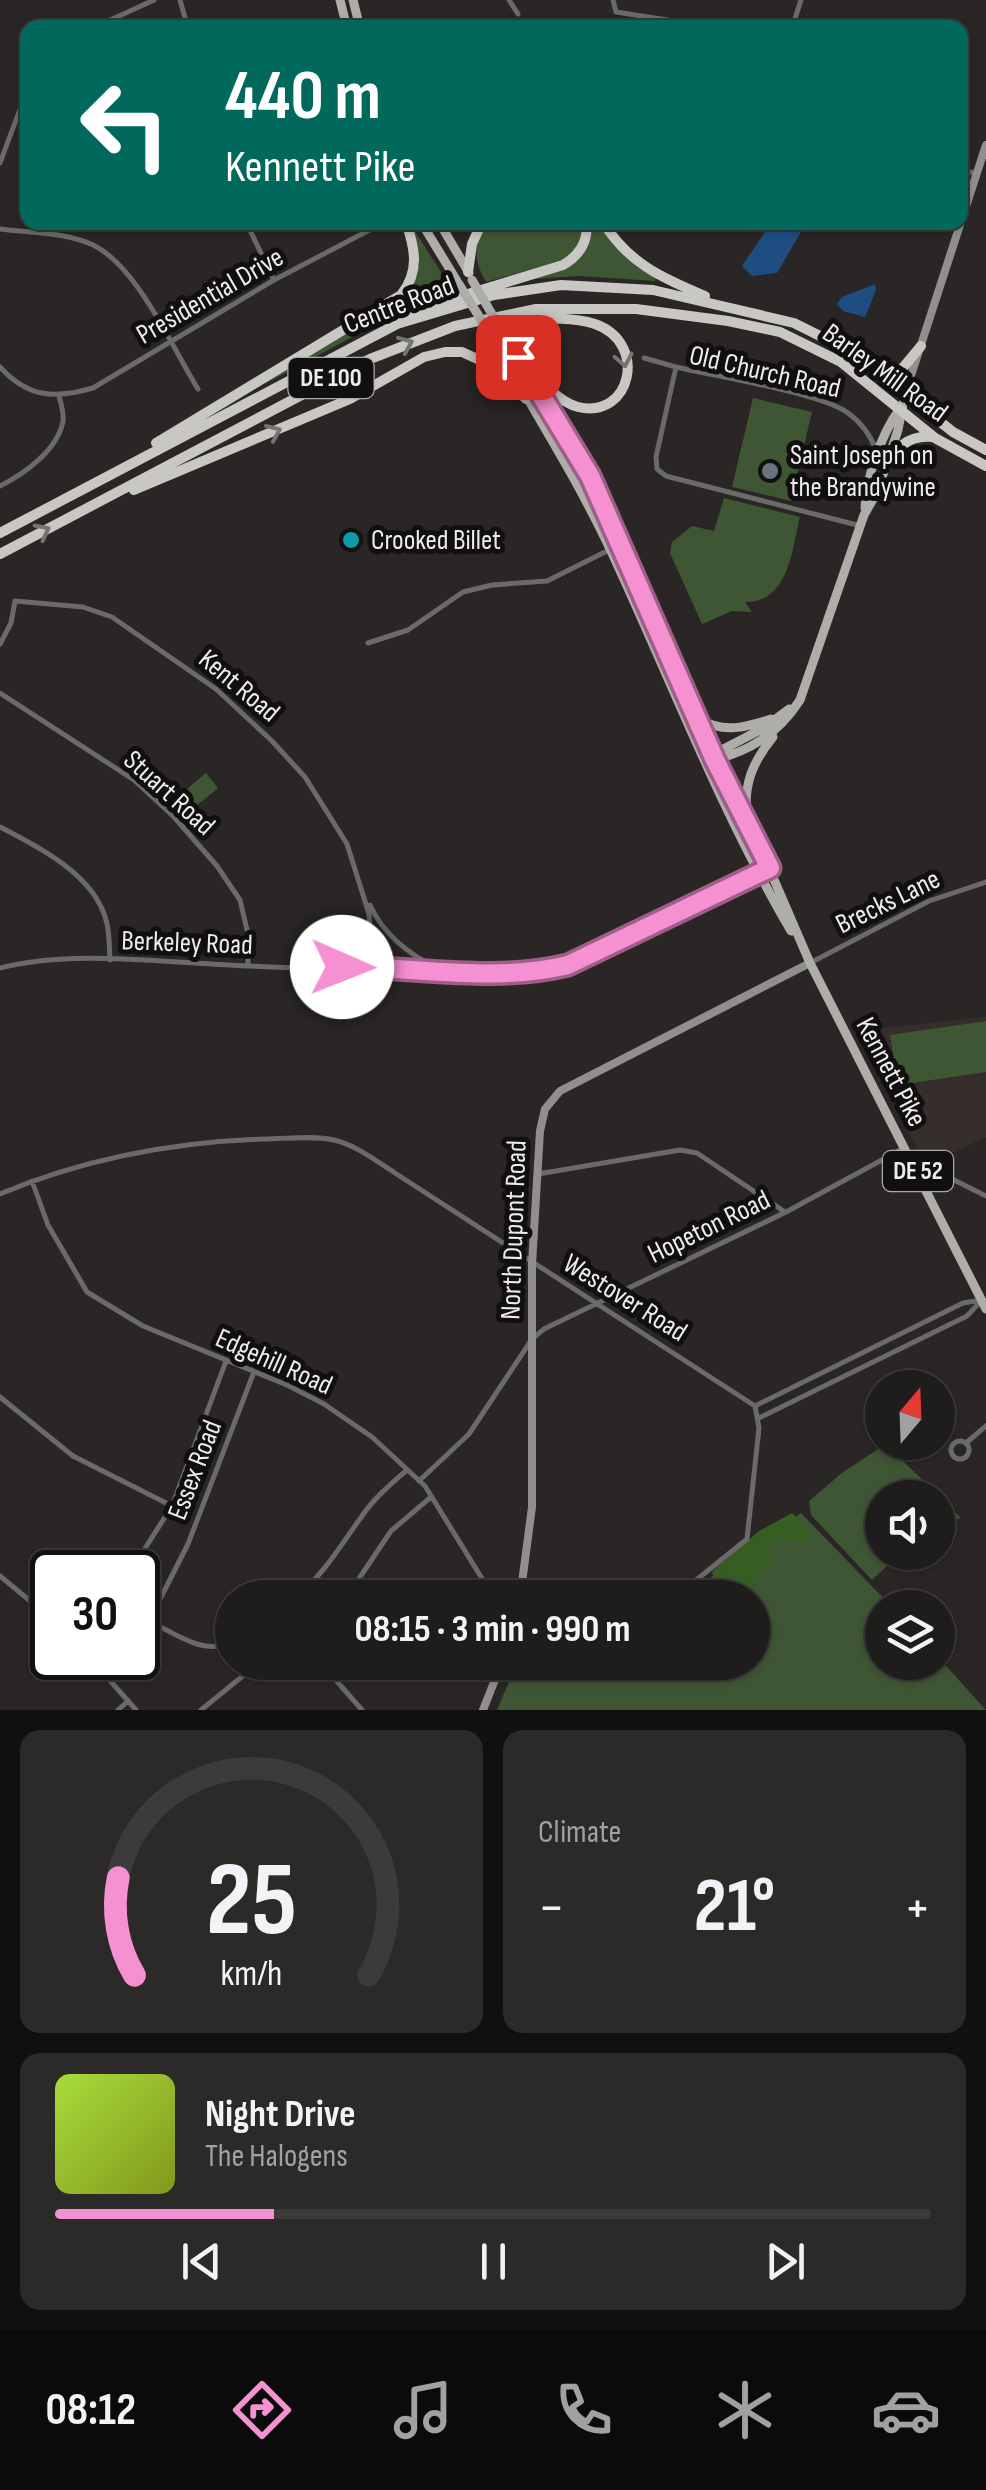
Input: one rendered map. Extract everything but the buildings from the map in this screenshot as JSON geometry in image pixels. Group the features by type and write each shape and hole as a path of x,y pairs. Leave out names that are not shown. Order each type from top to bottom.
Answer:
{"highway":[{"path":"45,509 401,295 416,261 408,230"},
{"path":"470,276 472,244 478,230"},
{"path":"335,354 358,338 420,308 563,265 575,258 587,230"},
{"path":"608,230 645,268 730,305"},
{"name":"Centre Road","path":"0,533 335,354 420,315 531,288 627,286 730,305 794,323"},
{"name":"Centre Road","path":"0,554 338,375 414,340 474,321 562,307 612,307 694,316"},
{"name":"Barley Mill Road","path":"694,316 762,328 804,342 841,362 935,438 986,466"},
{"path":"474,321 555,320 596,325 620,342 629,366 628,378 610,401 594,408 577,407 564,401 518,357"},
{"name":"Barley Mill Road","path":"794,323 840,344 952,432 986,450"},
{"path":"878,372 901,370 921,346"},
{"path":"86,509 350,399 424,358 445,352 462,352 495,368 526,399"},
{"path":"879,471 906,440 935,438"}],"main road":[{"path":"968,199 986,145"},
{"name":"Kennett Pike","path":"426,230 490,334 610,549 703,762 757,874 810,963"},
{"name":"Kennett Pike","path":"443,230 590,476 713,757 770,868 810,963 984,1304"},
{"path":"749,832 748,777 760,752 804,691 879,471 898,428 900,408 958,230"},
{"path":"697,717 714,726 738,728 783,718"},
{"path":"703,762 752,747 783,718"},
{"name":"North Dupont Road","path":"522,1580 532,1507 532,1264 542,1119 557,1093 810,963"},
{"path":"483,1710 495,1680"}],"street":[{"path":"110,20 154,0"},
{"path":"508,0 518,14"},
{"path":"613,0 616,12 668,20"},
{"path":"0,163 20,109"},
{"path":"968,172 976,174"},
{"path":"0,229 67,237 92,244 106,253 136,283 198,389"},
{"path":"250,230 274,280"},
{"name":"Presidential Drive","path":"59,396 94,388 274,280 369,230"},
{"path":"644,358 676,367"},
{"path":"0,367 20,386 43,396 59,396 63,422 56,436 20,476 0,486"},
{"name":"Old Church Road","path":"863,520 666,476 658,469 656,457 676,367 840,408 870,435 879,471"},
{"path":"368,643 408,630 446,601 471,589 547,580 566,574 620,544"},
{"name":"Kent Road","path":"0,644 11,623 14,600 83,607 112,617 216,689 272,740 305,778 348,844 364,893 386,932 418,958 444,972"},
{"name":"Stuart Road","path":"0,693 134,780 174,818 217,866 240,900 248,934 248,966"},
{"path":"0,827 68,868 86,884 106,917 110,960"},
{"name":"Berkeley Road","path":"0,968 49,960 110,960 513,975 568,965 770,868"},
{"name":"Brecks Lane","path":"810,963 929,901 986,882"},
{"name":"Kent Road","path":"364,893 372,967"},
{"name":"Westover Road","path":"0,1194 90,1162 200,1142 334,1140 396,1172 755,1406"},
{"name":"Hopeton Road","path":"419,1480 476,1425 532,1338 562,1318 599,1304 786,1212 906,1147"},
{"path":"538,1174 680,1150 697,1153 786,1212"},
{"path":"925,1186 954,1180 986,1196"},
{"name":"Edgehill Road","path":"32,1181 48,1225 87,1292 143,1326 324,1404 372,1438 432,1496 483,1580"},
{"path":"696,1580 747,1538 759,1418 755,1406 962,1303 984,1304"},
{"path":"759,1418 968,1316 984,1304"},
{"name":"Essex Road","path":"144,1550 172,1506 226,1362"},
{"name":"Essex Road","path":"160,1599 188,1544 254,1372"},
{"path":"0,1397 73,1456 172,1506"},
{"path":"966,1443 986,1426"},
{"path":"314,1580 337,1556 363,1514 407,1470"},
{"path":"358,1580 391,1530 432,1496"},
{"path":"0,1576 30,1601"},
{"path":"160,1626 201,1646 215,1647"},
{"path":"110,1680 136,1710"},
{"path":"201,1710 238,1680"},
{"path":"336,1680 362,1710"},
{"path":"118,1710 128,1701"}],"shaded area":[{"path":"986,1017 986,1137 926,1166 857,1031"}],"green space":[{"path":"412,230 453,291 395,314 263,385 401,298 419,264"},
{"path":"483,230 582,230 581,240 568,259 486,282 476,252"},
{"path":"586,230 604,230 623,254 656,277 655,281 579,276 533,279 572,265"},
{"path":"497,332 585,478 586,484 496,336"},
{"path":"753,398 812,412 791,501 732,487"},
{"path":"724,498 800,517 786,573 771,594 745,602 752,612 732,611 702,624 670,553 672,542 692,526 714,531"},
{"path":"206,773 218,788 189,812 177,797"},
{"path":"986,1021 986,1072 898,1085 890,1035"},
{"path":"865,1458 902,1460 922,1480 865,1480 865,1570 883,1570 872,1580 811,1515 809,1501"},
{"path":"792,1513 812,1532 807,1541 771,1540 769,1563 757,1580 715,1580 712,1572 759,1531"},
{"path":"801,1513 876,1590 865,1590 865,1680 955,1680 955,1676 986,1710 497,1710 510,1680 770,1680 770,1580 708,1580"}],"water":[{"path":"766,230 802,230 777,273 752,276 742,266"},
{"path":"875,284 865,317 843,311 837,304 842,297"}],"place":[{"name":"Saint Joseph on the Brandywine","path":"770,471"},
{"name":"Crooked Billet","path":"351,540"}],"route":[{"path":"342,967 513,975 553,969 770,868 715,760 590,476 518,357"}]}
